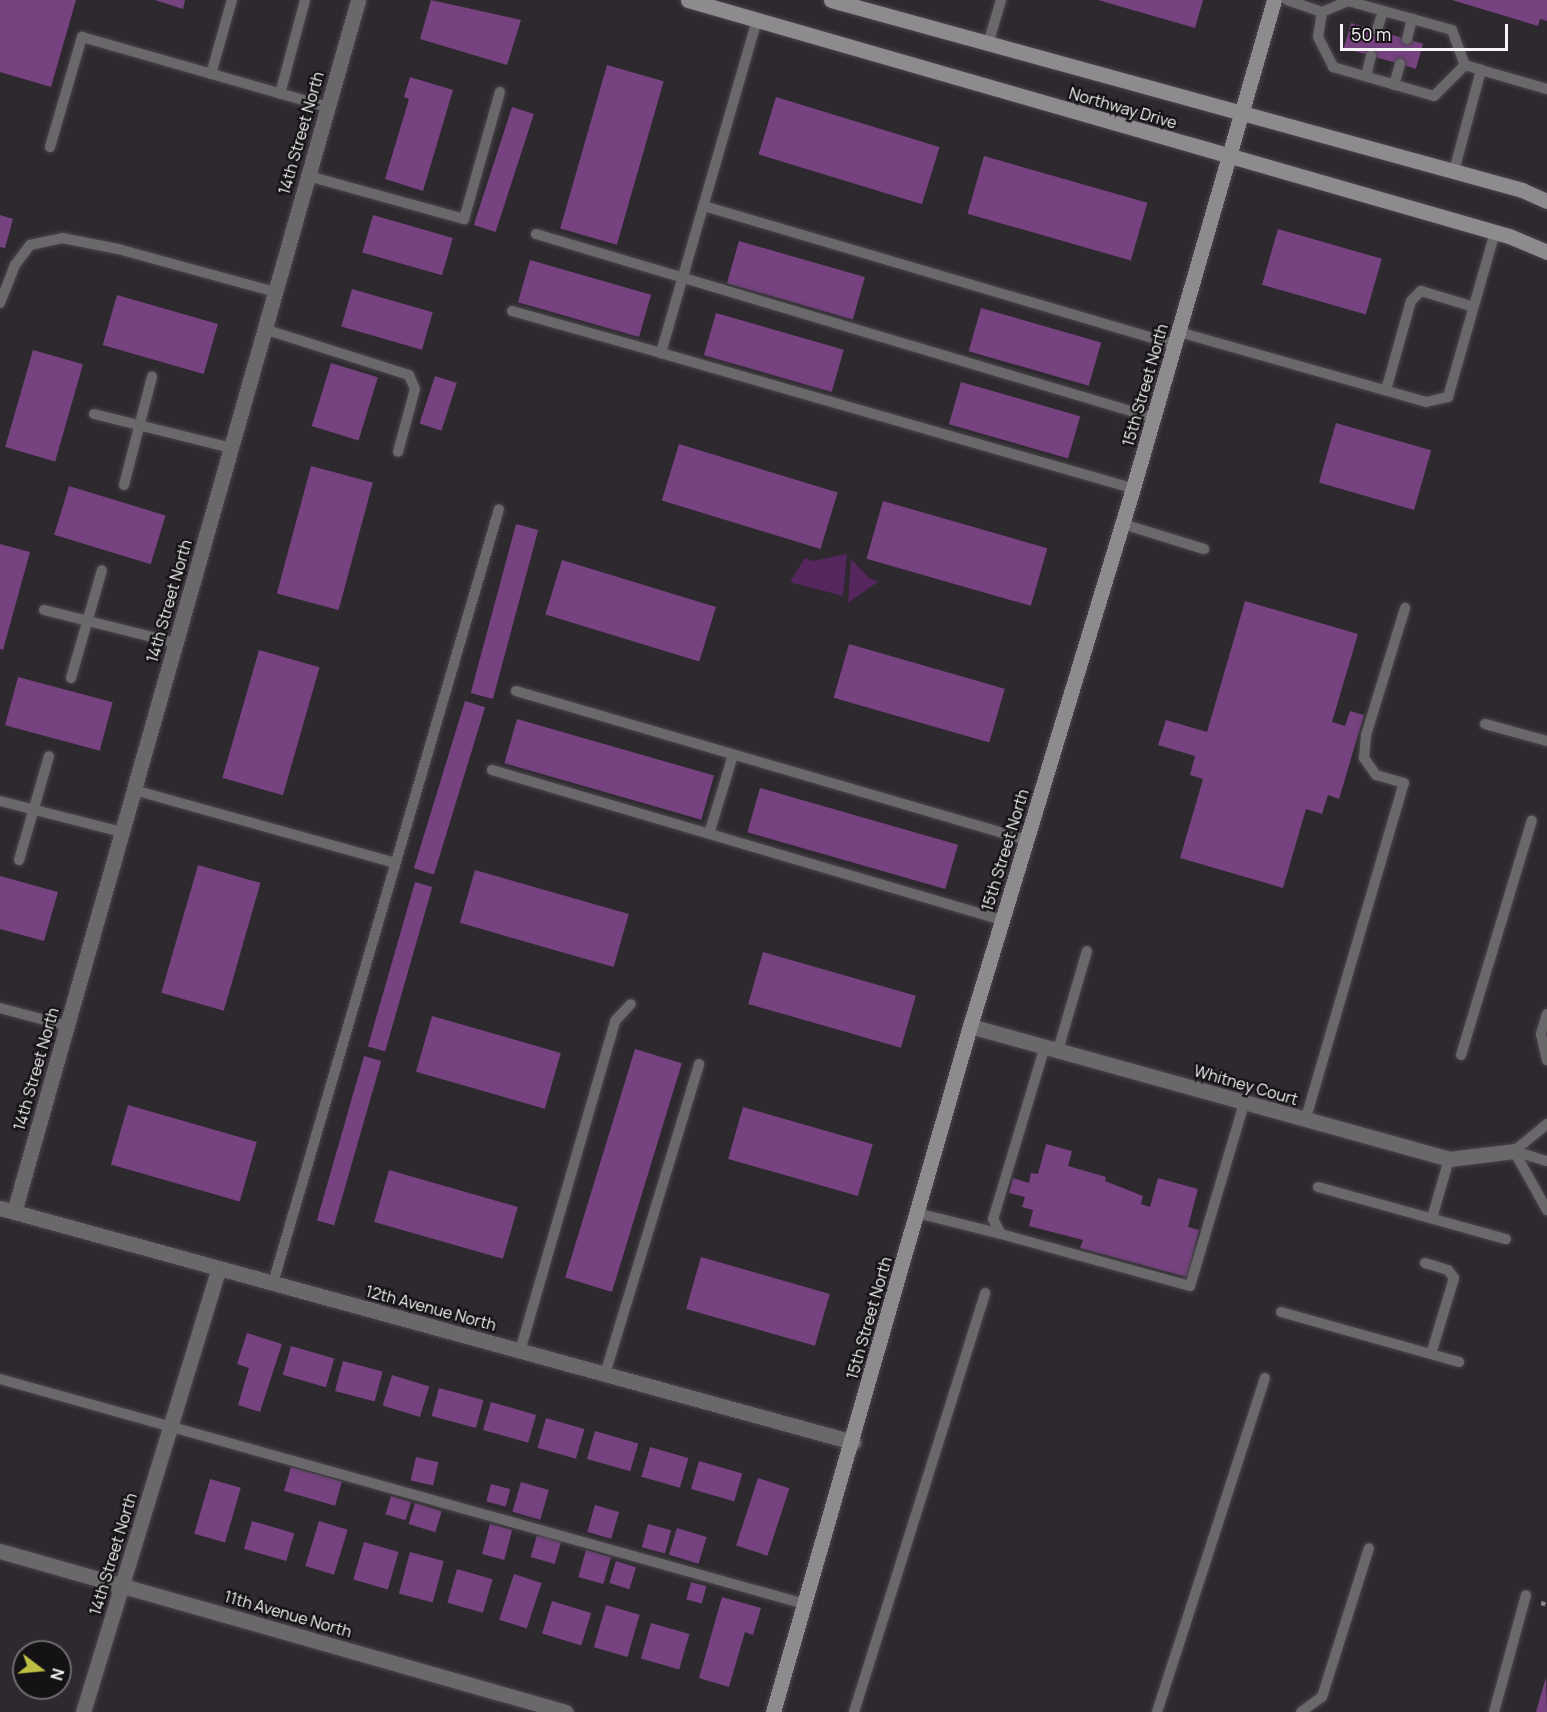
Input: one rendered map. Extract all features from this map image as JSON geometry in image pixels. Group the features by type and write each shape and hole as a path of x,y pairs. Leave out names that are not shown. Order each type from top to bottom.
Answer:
{"street":[{"name":"14th Street North","path":"7,1210 67,1026 358,0"},
{"name":"Northway Drive","path":"688,0 1230,158 1495,232 1547,252"},
{"name":"Northway Drive","path":"831,0 1454,171 1547,201"},
{"name":"15th Street North","path":"773,1712 853,1442 970,1026 1123,524 1274,0"},
{"name":"Whitney Court","path":"970,1026 1305,1121 1449,1159 1514,1151"},
{"name":"12th Avenue North","path":"7,1210 853,1442"},
{"name":"14th Street North","path":"83,1712 219,1268"},
{"name":"11th Avenue North","path":"0,1551 566,1712"}],"lane":[{"path":"211,74 232,0"},
{"path":"280,94 304,0"},
{"path":"988,44 1001,0"},
{"path":"1287,0 1322,12 1348,1 1452,30 1465,65"},
{"path":"1377,30 1383,11"},
{"path":"1322,12 1318,37 1333,67 1434,96 1465,65"},
{"path":"1407,39 1412,19"},
{"path":"662,353 757,20"},
{"path":"50,147 82,37 327,107"},
{"path":"1366,76 1371,56"},
{"path":"1394,85 1400,64"},
{"path":"1465,65 1547,89"},
{"path":"1454,171 1481,70"},
{"path":"308,176 464,219 500,92"},
{"path":"704,206 1177,338 1426,402 1448,396 1495,232"},
{"path":"536,234 1154,418"},
{"path":"0,303 15,265 30,245 46,238 76,238 275,292"},
{"path":"1386,390 1411,302 1421,291 1474,307"},
{"path":"512,311 1133,488"},
{"path":"264,329 410,375 415,389 398,452"},
{"path":"124,485 152,377"},
{"path":"94,414 231,448"},
{"path":"273,1283 499,509"},
{"path":"1123,524 1204,549"},
{"path":"71,678 102,570"},
{"path":"1305,1121 1404,783 1376,775 1364,758 1366,735 1405,608"},
{"path":"44,610 176,643"},
{"path":"516,691 1027,840"},
{"path":"1485,724 1547,741"},
{"path":"709,834 733,755"},
{"path":"19,860 50,756"},
{"path":"492,770 1002,920"},
{"path":"134,790 395,864"},
{"path":"0,801 122,832"},
{"path":"1461,1055 1532,819"},
{"path":"1001,1233 993,1219 1087,951"},
{"path":"520,1351 615,1021 631,1004"},
{"path":"0,1008 67,1026"},
{"path":"1547,1014 1541,1034 1547,1060"},
{"path":"605,1374 699,1064"},
{"path":"917,1213 1001,1233 1191,1286 1244,1104"},
{"path":"1514,1151 1547,1124"},
{"path":"1514,1151 1547,1161"},
{"path":"1514,1151 1547,1210"},
{"path":"1432,1218 1449,1159"},
{"path":"1318,1188 1506,1239"},
{"path":"1425,1263 1448,1270 1454,1278 1431,1354"},
{"path":"855,1712 985,1293"},
{"path":"1281,1312 1459,1362"},
{"path":"1157,1712 1265,1378"},
{"path":"0,1379 805,1604"},
{"path":"1301,1712 1322,1697 1369,1548"},
{"path":"1494,1712 1526,1594"}],"path":[{"path":"1541,1603 1547,1605"}],"shaded area":[{"path":"847,554 843,596 790,582 805,558 813,561"},
{"path":"851,559 870,579 879,581 848,603"}],"building":[{"path":"0,0 76,0 51,87 0,72"},
{"path":"155,0 185,0 183,9"},
{"path":"431,0 521,20 507,65 420,39"},
{"path":"1098,0 1203,0 1195,28"},
{"path":"1452,0 1547,0 1547,21 1540,19 1538,26"},
{"path":"1351,23 1423,44 1416,69 1344,48"},
{"path":"607,65 664,81 617,245 560,228"},
{"path":"410,77 453,90 423,191 385,179 409,99 404,97"},
{"path":"776,97 940,147 922,204 758,154"},
{"path":"512,107 534,114 496,232 474,225"},
{"path":"984,156 1147,203 1131,261 967,214"},
{"path":"0,215 13,219 5,248 0,247"},
{"path":"373,215 453,238 442,275 362,252"},
{"path":"1278,229 1382,259 1366,315 1262,285"},
{"path":"739,241 865,277 853,319 727,283"},
{"path":"530,260 651,295 639,337 518,302"},
{"path":"352,289 433,312 422,350 341,326"},
{"path":"117,295 218,324 204,374 103,345"},
{"path":"981,308 1101,342 1089,386 969,351"},
{"path":"716,313 844,350 832,392 704,355"},
{"path":"33,350 83,364 55,461 5,447"},
{"path":"331,363 378,377 359,440 312,426"},
{"path":"435,376 457,383 441,431 420,424"},
{"path":"961,382 1080,416 1068,458 949,424"},
{"path":"1336,423 1431,450 1414,510 1319,483"},
{"path":"679,444 838,493 820,549 662,500"},
{"path":"311,466 373,483 339,610 277,594"},
{"path":"69,486 166,516 151,564 54,535"},
{"path":"883,501 1047,548 1031,606 866,559"},
{"path":"516,524 538,530 493,699 471,693"},
{"path":"0,544 30,552 3,650 0,649"},
{"path":"562,560 716,607 699,662 545,615"},
{"path":"1245,601 1358,634 1332,722 1345,726 1350,711 1364,715 1339,799 1328,795 1322,814 1306,809 1283,888 1180,858 1203,779 1190,775 1195,756 1158,745 1166,720 1207,732"},
{"path":"849,644 1005,689 989,742 834,698"},
{"path":"259,650 320,667 283,795 222,778"},
{"path":"18,677 113,702 100,751 5,725"},
{"path":"465,701 485,707 434,874 414,868"},
{"path":"517,719 714,776 701,820 504,763"},
{"path":"760,788 958,845 945,889 747,832"},
{"path":"198,865 260,883 224,1011 161,993"},
{"path":"475,870 629,914 614,967 460,923"},
{"path":"0,876 58,892 44,941 0,929"},
{"path":"415,882 432,887 385,1051 368,1046"},
{"path":"763,952 916,996 901,1048 748,1004"},
{"path":"432,1016 561,1053 545,1109 416,1072"},
{"path":"635,1049 682,1063 612,1292 565,1278"},
{"path":"364,1056 381,1061 334,1225 317,1220"},
{"path":"128,1105 257,1142 240,1202 111,1165"},
{"path":"743,1107 873,1144 858,1196 728,1159"},
{"path":"1046,1144 1072,1151 1068,1166 1106,1177 1105,1181 1143,1196 1141,1204 1150,1207 1158,1178 1198,1189 1188,1227 1199,1230 1187,1277 1080,1248 1083,1240 1029,1226 1033,1210 1022,1207 1025,1197 1009,1193 1013,1178 1029,1183 1031,1173 1038,1174"},
{"path":"389,1170 518,1207 503,1259 374,1222"},
{"path":"701,1257 830,1294 815,1346 686,1309"},
{"path":"247,1333 282,1344 260,1412 238,1405 249,1368 237,1364"},
{"path":"291,1346 334,1358 326,1387 283,1375"},
{"path":"343,1361 383,1372 375,1402 335,1391"},
{"path":"392,1375 429,1386 420,1417 383,1406"},
{"path":"439,1388 483,1400 476,1428 431,1416"},
{"path":"491,1402 536,1415 528,1443 483,1430"},
{"path":"546,1418 584,1429 576,1459 537,1448"},
{"path":"595,1431 638,1443 630,1471 587,1459"},
{"path":"650,1447 688,1458 680,1488 641,1477"},
{"path":"416,1457 438,1462 433,1486 411,1480"},
{"path":"699,1461 742,1473 734,1501 691,1489"},
{"path":"291,1467 342,1482 335,1506 284,1491"},
{"path":"758,1478 789,1488 767,1556 736,1546"},
{"path":"210,1479 241,1488 225,1543 194,1534"},
{"path":"521,1482 549,1490 540,1520 512,1512"},
{"path":"491,1484 510,1489 506,1507 486,1501"},
{"path":"391,1496 411,1502 406,1520 385,1514"},
{"path":"415,1503 442,1511 435,1532 409,1524"},
{"path":"595,1505 619,1512 611,1539 587,1532"},
{"path":"252,1521 294,1533 286,1561 244,1549"},
{"path":"319,1521 348,1530 334,1575 305,1566"},
{"path":"490,1524 512,1530 504,1560 482,1554"},
{"path":"648,1524 671,1530 665,1553 642,1547"},
{"path":"677,1528 707,1537 698,1564 669,1555"},
{"path":"537,1535 561,1542 555,1564 531,1557"},
{"path":"364,1542 399,1552 388,1589 353,1579"},
{"path":"586,1550 611,1557 603,1584 578,1577"},
{"path":"410,1552 444,1561 433,1603 399,1594"},
{"path":"616,1561 636,1567 629,1589 609,1583"},
{"path":"457,1569 493,1579 483,1613 447,1603"},
{"path":"514,1574 542,1583 527,1629 499,1620"},
{"path":"691,1582 706,1586 702,1604 686,1599"},
{"path":"722,1597 761,1608 753,1635 745,1632 729,1687 699,1678"},
{"path":"552,1601 591,1613 581,1646 542,1634"},
{"path":"606,1605 640,1615 628,1657 594,1647"},
{"path":"651,1623 689,1634 679,1670 641,1659"},
{"path":"1546,1677 1547,1712 1536,1712"}]}
